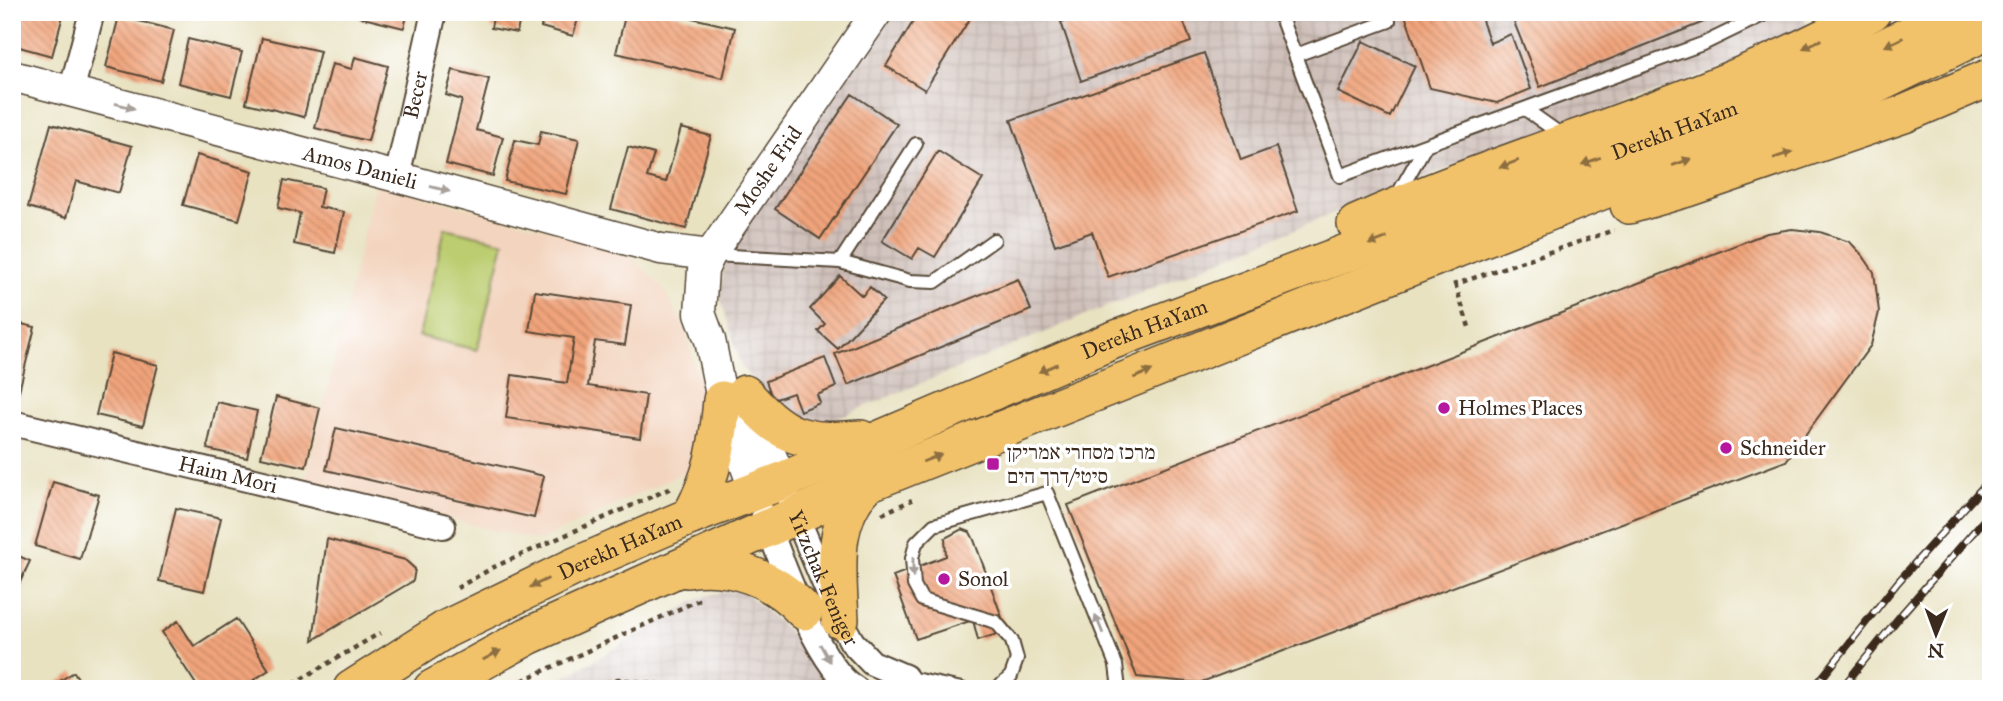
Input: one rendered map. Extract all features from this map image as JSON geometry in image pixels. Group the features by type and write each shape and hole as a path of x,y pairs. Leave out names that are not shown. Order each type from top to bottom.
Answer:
{"main road":[{"path":"1111,341 1209,297 1302,249 1388,210 1748,73 1828,37 1872,12"},
{"name":"Derekh HaYam","path":"352,689 446,629 578,565 691,516 1111,341 1777,92 1870,53 1955,12"},
{"name":"Derekh HaYam","path":"432,689 528,636 868,483 1614,186 1815,111 1881,83 1991,29"},
{"path":"1413,267 1687,188 1904,114 1991,77"},
{"path":"691,516 704,491 734,397 773,424 804,438 827,442 883,437"},
{"path":"840,620 838,561 841,533 850,504 868,483"},
{"path":"672,572 701,567 737,571 776,587 804,611"}],"street":[{"path":"71,92 92,12"},
{"name":"Becer","path":"397,177 434,12"},
{"name":"Moshe Frid","path":"768,486 705,327 701,286 703,270 709,255 877,12"},
{"name":"Amos Danieli","path":"12,76 662,249 709,255"},
{"path":"662,249 693,289 705,327"},
{"name":"Haim Mori","path":"12,423 443,526"},
{"name":"Yitzchak Feniger","path":"768,486 782,522 804,611 829,662 841,678 856,689"},
{"name":"Yitzchak Feniger","path":"782,522 862,655 903,683"}],"lane":[{"path":"1279,12 1340,176 1705,43 1769,12"},
{"path":"1296,55 1389,21"},
{"path":"1525,109 1569,141"},
{"path":"840,262 916,144"},
{"path":"1388,210 1426,145"},
{"path":"709,255 840,262 910,281 935,282 994,240"},
{"path":"997,689 1011,676 1017,659 1012,641 996,622 922,600 914,586 912,558 916,543 934,525 1046,494 1116,665 1119,689"},
{"path":"903,683 962,689"}],"path":[{"path":"1442,289 1626,226"},
{"path":"1455,284 1469,327"},
{"path":"841,533 918,497"},
{"path":"504,689 705,597"},
{"path":"587,689 618,679 698,689"}],"shaded area":[{"path":"889,12 1802,12 1811,36 1387,191 808,430 785,419 741,366 720,296 727,244"},
{"path":"375,184 593,241 634,259 663,288 685,329 713,430 697,466 539,541 305,484"},
{"path":"740,588 800,642 842,689 545,689 702,597"}],"green space":[{"path":"445,228 504,242 477,350 419,336"}],"building":[{"path":"12,12 64,12 52,56 12,45"},
{"path":"360,12 408,12 404,28 359,17"},
{"path":"494,12 521,12 517,33 491,28"},
{"path":"545,12 580,12 573,36 541,27"},
{"path":"626,12 667,12 735,28 723,78 616,53"},
{"path":"919,12 974,12 925,90 886,66"},
{"path":"1089,12 1180,12 1191,42 1081,81 1061,22"},
{"path":"1404,12 1479,12 1490,43 1511,34 1531,89 1497,103 1430,88"},
{"path":"1510,12 1729,12 1540,87"},
{"path":"119,16 174,30 161,81 106,67"},
{"path":"262,38 320,51 304,117 246,103"},
{"path":"188,39 242,52 231,96 178,83"},
{"path":"1363,41 1415,66 1390,117 1338,92"},
{"path":"1204,53 1241,160 1276,147 1298,211 1108,277 1092,232 1055,245 1011,120"},
{"path":"355,57 388,66 368,141 315,128 332,64 352,69"},
{"path":"453,70 489,79 476,130 503,137 493,176 446,164 462,100 446,95"},
{"path":"852,94 897,124 820,239 775,209"},
{"path":"51,124 132,146 119,193 76,181 66,218 28,207"},
{"path":"681,128 711,136 686,229 611,209 628,147 654,154 647,177 666,182"},
{"path":"541,131 579,139 566,194 505,181 515,140 538,145"},
{"path":"938,151 983,179 935,257 919,248 912,259 882,241"},
{"path":"197,155 253,171 239,220 183,205"},
{"path":"284,180 323,188 319,207 344,212 335,253 294,244 300,213 278,208"},
{"path":"1792,229 1820,232 1850,242 1874,272 1879,312 1871,345 1786,461 1199,683 1137,677 1068,505 1767,233"},
{"path":"840,276 862,296 870,287 884,300 838,349 818,331 825,324 810,309"},
{"path":"1018,279 1031,310 848,385 835,354"},
{"path":"535,291 631,305 625,345 595,341 588,386 646,395 640,438 506,418 512,375 567,383 574,338 529,331"},
{"path":"12,322 35,327 17,399 12,397"},
{"path":"111,353 158,365 143,426 96,415"},
{"path":"825,358 836,387 817,395 820,403 800,411 793,393 773,400 766,381"},
{"path":"276,397 320,408 306,467 261,457"},
{"path":"217,402 257,411 247,458 207,449"},
{"path":"336,428 544,476 534,518 326,470"},
{"path":"53,482 99,495 80,559 35,546"},
{"path":"176,508 221,518 204,591 159,581"},
{"path":"962,529 970,532 974,540 1007,631 978,640 973,620 916,639 893,576 946,556 945,538"},
{"path":"327,539 405,560 415,569 413,581 313,640"},
{"path":"12,553 30,561 15,593 12,591"},
{"path":"236,619 269,670 240,689 199,689 162,632 178,621 194,646"},
{"path":"74,672 85,689 47,689"}],"railway":[{"path":"1813,689 1898,582 1991,478"},
{"path":"1841,689 1991,512"}],"place":[{"name":"Holmes Places","path":"1444,408"},
{"name":"Schneider","path":"1726,448"},
{"name":"מרכז מסחרי אמריקן סיטי/דרך הים","path":"993,464"},
{"name":"Sonol","path":"944,579"}]}
